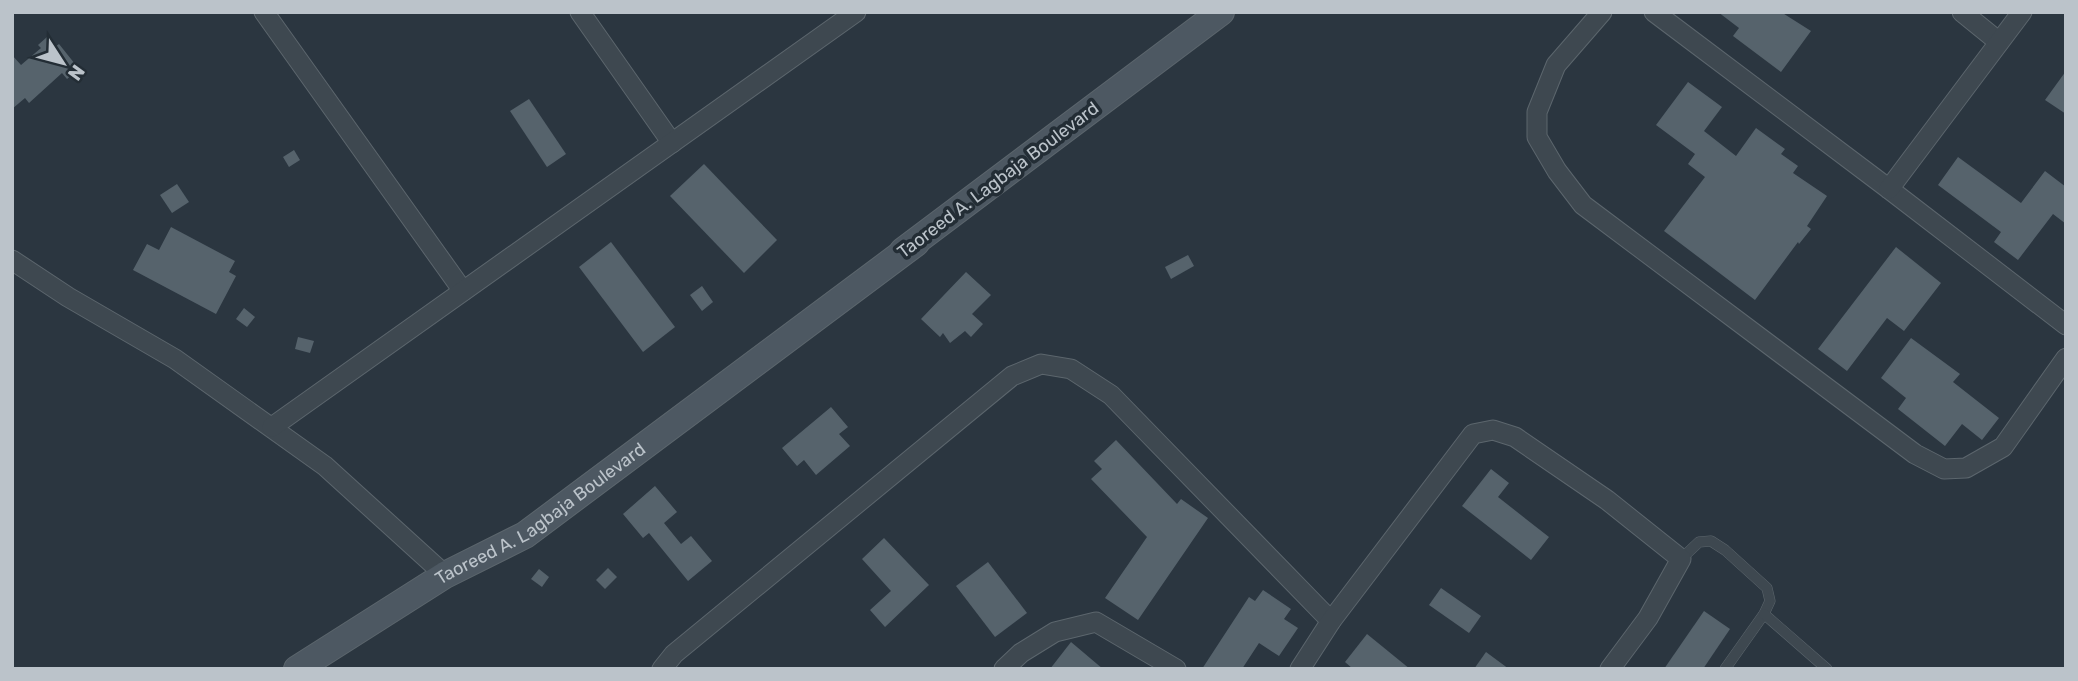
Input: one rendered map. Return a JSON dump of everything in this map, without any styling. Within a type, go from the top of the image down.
[{"type":"street","points":[[264,12],[463,291]]},
{"type":"street","points":[[580,12],[671,143]]},
{"type":"street","points":[[272,427],[856,12]]},
{"type":"street","name":"Taoreed A. Lagbaja Boulevard","points":[[775,348],[1221,12]]},
{"type":"street","points":[[1602,12],[1556,65],[1537,112],[1537,137],[1557,171],[1583,205],[1915,454],[1944,469],[1966,468],[2003,447],[2066,358]]},
{"type":"street","points":[[1654,12],[2066,325]]},
{"type":"street","points":[[1962,12],[1999,43]]},
{"type":"street","points":[[1889,189],[2022,12]]},
{"type":"street","name":"Taoreed A. Lagbaja Boulevard","points":[[297,669],[445,575],[525,535],[916,243]]},
{"type":"street","points":[[12,260],[68,297],[176,359],[272,427],[325,466],[445,575]]},
{"type":"street","points":[[662,669],[674,654],[1004,382],[1012,376],[1041,365],[1071,369],[1111,395],[1331,621]]},
{"type":"street","points":[[1300,669],[1331,621],[1473,434],[1493,430],[1515,437],[1607,500],[1681,559],[1648,618],[1610,669]]},
{"type":"street","points":[[1004,669],[1021,653],[1055,632],[1096,622],[1176,669]]},
{"type":"lane","points":[[1681,559],[1699,542],[1711,541],[1725,550],[1767,588],[1770,601],[1764,614],[1724,669]]},
{"type":"lane","points":[[1764,614],[1827,669]]},
{"type":"building","points":[[1718,12],[1781,12],[1811,31],[1781,72],[1733,36],[1739,28]]},
{"type":"building","points":[[47,37],[55,47],[59,44],[79,69],[67,79],[62,73],[29,103],[25,98],[12,109],[12,55],[21,65],[41,48],[38,45]]},
{"type":"building","points":[[2066,71],[2066,114],[2045,100]]},
{"type":"building","points":[[1688,82],[1722,107],[1704,131],[1736,156],[1756,128],[1785,149],[1781,154],[1798,166],[1793,173],[1827,196],[1807,226],[1811,229],[1799,244],[1798,242],[1755,300],[1664,231],[1705,177],[1688,164],[1695,154],[1656,125]]},
{"type":"building","points":[[529,99],[566,154],[547,167],[510,111]]},
{"type":"building","points":[[294,150],[300,160],[289,167],[283,157]]},
{"type":"building","points":[[1958,157],[2021,203],[2045,171],[2066,187],[2066,224],[2053,214],[2018,260],[1994,242],[2001,232],[1938,185]]},
{"type":"building","points":[[704,164],[777,240],[744,273],[670,196]]},
{"type":"building","points":[[177,184],[189,202],[172,213],[160,195]]},
{"type":"building","points":[[171,227],[235,261],[229,272],[236,276],[216,314],[133,270],[147,244],[159,250]]},
{"type":"building","points":[[611,242],[675,327],[643,352],[579,267]]},
{"type":"building","points":[[1896,247],[1941,283],[1904,331],[1887,318],[1847,371],[1818,349]]},
{"type":"building","points":[[1188,255],[1194,266],[1171,279],[1165,267]]},
{"type":"building","points":[[966,272],[991,295],[972,314],[983,324],[971,337],[965,331],[950,343],[943,333],[940,337],[921,319]]},
{"type":"building","points":[[702,286],[713,302],[702,311],[690,295]]},
{"type":"building","points":[[244,308],[255,317],[247,327],[236,319]]},
{"type":"building","points":[[298,337],[314,341],[310,353],[295,349]]},
{"type":"building","points":[[1911,338],[1960,374],[1953,382],[1999,418],[1982,440],[1962,424],[1945,446],[1898,409],[1906,398],[1881,378]]},
{"type":"building","points":[[831,407],[848,427],[839,434],[850,446],[816,475],[804,460],[797,466],[782,448]]},
{"type":"building","points":[[1116,440],[1177,504],[1181,499],[1208,518],[1138,620],[1105,598],[1147,537],[1091,479],[1102,469],[1094,461]]},
{"type":"building","points":[[1491,469],[1509,483],[1498,497],[1549,537],[1531,560],[1462,506]]},
{"type":"building","points":[[655,486],[677,512],[664,523],[681,544],[691,536],[712,561],[688,581],[649,533],[643,538],[623,514]]},
{"type":"building","points":[[884,538],[929,585],[885,627],[870,610],[891,591],[862,559]]},
{"type":"building","points":[[988,562],[1027,613],[995,637],[956,586]]},
{"type":"building","points":[[608,568],[617,577],[605,589],[596,580]]},
{"type":"building","points":[[539,569],[549,577],[542,587],[531,579]]},
{"type":"building","points":[[1441,588],[1481,616],[1469,633],[1429,605]]},
{"type":"building","points":[[1263,590],[1291,609],[1284,619],[1298,628],[1279,656],[1259,643],[1242,669],[1202,669],[1249,597],[1255,601]]},
{"type":"building","points":[[1704,611],[1730,629],[1703,669],[1664,669]]},
{"type":"building","points":[[1367,634],[1410,669],[1353,669],[1345,662]]},
{"type":"building","points":[[1071,642],[1103,669],[1050,669]]},
{"type":"building","points":[[1486,652],[1509,669],[1474,669]]}]
